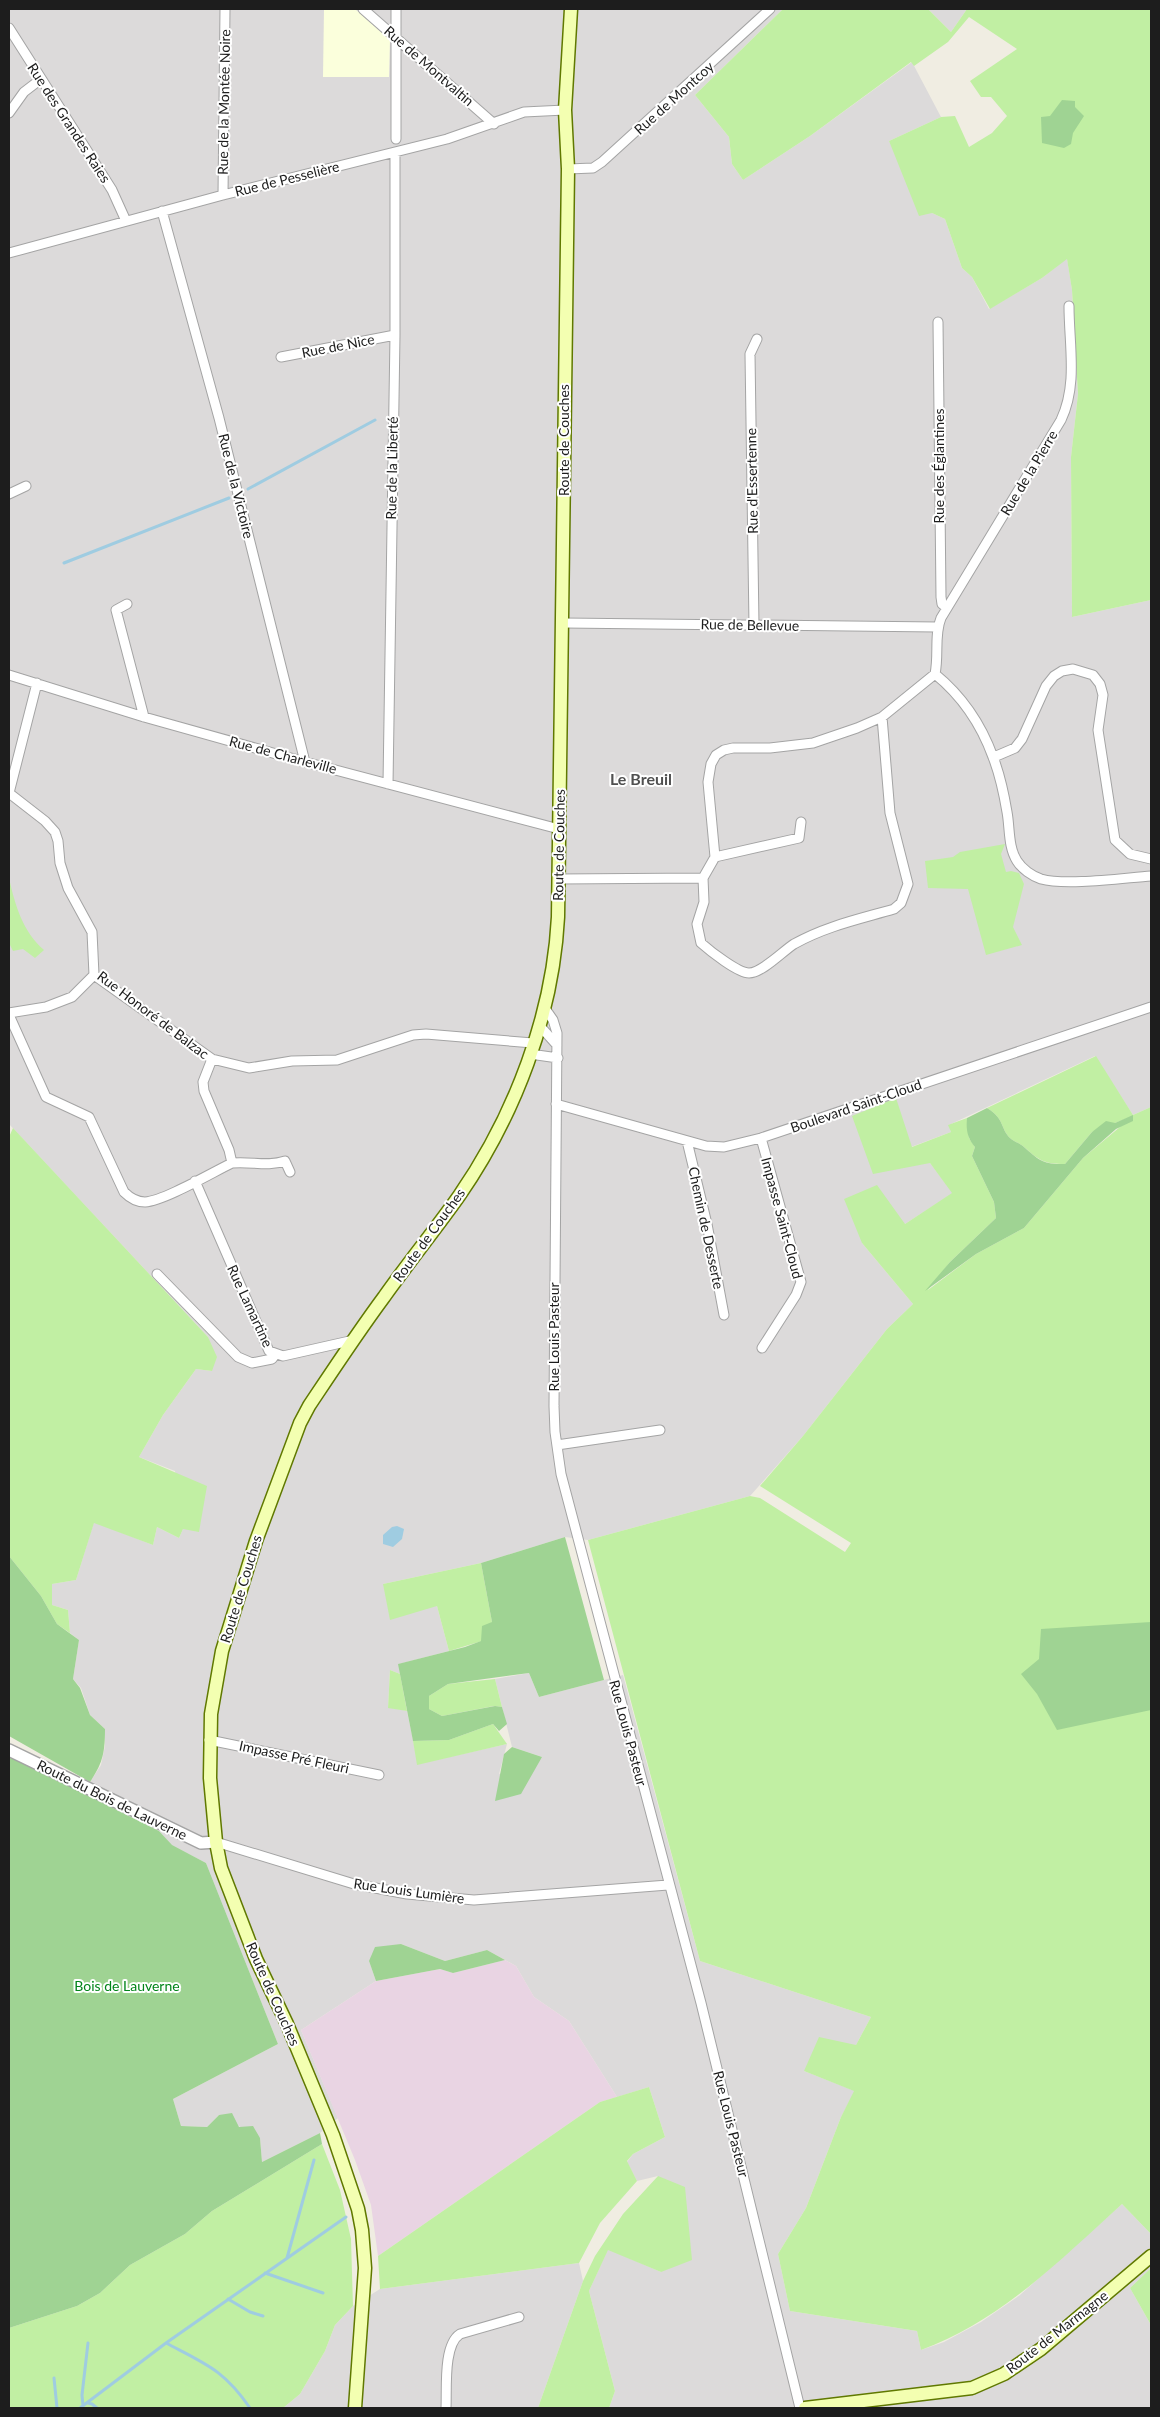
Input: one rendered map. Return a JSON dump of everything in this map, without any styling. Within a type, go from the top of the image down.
[{"type":"main road","name":"Route de Couches","points":[[355,2408],[365,2268],[358,2209],[333,2135],[221,1868],[216,1842],[210,1778],[209,1740],[222,1651],[256,1541],[283,1464],[309,1406],[471,1177],[512,1101],[539,1025],[556,950],[564,623],[568,170],[565,110],[571,9]]},
{"type":"main road","name":"Route de Marmagne","points":[[805,2408],[972,2388],[1004,2374],[1041,2349],[1151,2256]]},
{"type":"street","name":"Rue de la Montée Noire","points":[[223,195],[225,9]]},
{"type":"street","name":"Rue de Montvaltin","points":[[363,9],[494,124]]},
{"type":"street","points":[[396,9],[396,139]]},
{"type":"street","name":"Rue de Montcoy","points":[[568,170],[594,168],[602,162],[763,12],[770,9]]},
{"type":"street","name":"Rue des Grandes Raies","points":[[9,28],[112,190],[126,221]]},
{"type":"street","points":[[9,113],[24,92],[41,79]]},
{"type":"street","name":"Rue de Pesselière","points":[[9,253],[223,195],[455,137],[524,112],[565,110]]},
{"type":"street","name":"Rue de la Liberté","points":[[388,784],[395,336],[395,152]]},
{"type":"street","name":"Rue de la Victoire","points":[[162,211],[221,426],[305,762]]},
{"type":"street","name":"Rue de la Pierre","points":[[937,627],[1061,420],[1068,404],[1072,378],[1069,306]]},
{"type":"street","name":"Rue des Églantines","points":[[938,322],[940,597],[942,604],[947,608]]},
{"type":"street","name":"Rue de Nice","points":[[281,357],[395,336]]},
{"type":"street","name":"Rue d'Essertenne","points":[[754,625],[750,354],[757,338]]},
{"type":"street","points":[[9,494],[26,486]]},
{"type":"street","points":[[127,604],[116,610],[144,716]]},
{"type":"street","name":"Rue de Bellevue","points":[[564,623],[937,627]]},
{"type":"street","points":[[882,717],[890,813],[908,884],[901,903],[894,909],[840,923],[815,933],[792,945],[756,971],[749,973],[741,971],[701,943],[697,924],[704,902],[703,878],[715,858],[708,782],[711,764],[716,756],[724,750],[733,748],[770,748],[813,743],[882,717],[935,674],[938,651],[937,627]]},
{"type":"street","points":[[994,757],[1015,748],[1022,739],[1046,686],[1054,676],[1062,671],[1073,669],[1093,675],[1100,684],[1103,695],[1098,730],[1115,840],[1130,854],[1151,859]]},
{"type":"street","name":"Rue de Charleville","points":[[9,674],[144,716],[305,762],[559,829]]},
{"type":"street","points":[[935,674],[965,704],[976,720],[994,757],[1004,795],[1012,848],[1017,860],[1026,870],[1039,878],[1061,882],[1151,876]]},
{"type":"street","points":[[9,793],[37,683]]},
{"type":"street","name":"Rue Honoré de Balzac","points":[[9,793],[45,821],[54,832],[58,841],[60,863],[68,888],[92,932],[94,975],[212,1059],[249,1068],[292,1061],[337,1060],[400,1038],[426,1034],[532,1048],[558,1058]]},
{"type":"street","points":[[715,858],[799,838],[801,822]]},
{"type":"street","points":[[558,879],[703,878]]},
{"type":"street","points":[[94,975],[72,997],[46,1007],[9,1014],[46,1097],[89,1117],[124,1192],[129,1198],[147,1202],[232,1163],[244,1162],[272,1165],[285,1161],[290,1172]]},
{"type":"street","name":"Rue Louis Pasteur","points":[[544,1007],[553,1020],[557,1033],[558,1058],[554,1406],[556,1445],[568,1501],[668,1885],[701,2003],[800,2408]]},
{"type":"street","name":"Boulevard Saint-Cloud","points":[[556,1104],[706,1146],[724,1147],[761,1138],[1151,1007]]},
{"type":"street","points":[[539,1025],[557,1045]]},
{"type":"street","points":[[212,1059],[203,1082],[204,1091],[230,1150],[232,1163]]},
{"type":"street","name":"Impasse Saint-Cloud","points":[[761,1138],[801,1282],[796,1295],[762,1348]]},
{"type":"street","name":"Chemin de Desserte","points":[[687,1141],[708,1224],[724,1315]]},
{"type":"street","name":"Rue Lamartine","points":[[195,1181],[265,1346],[275,1355],[294,1355],[354,1340]]},
{"type":"street","points":[[156,1274],[238,1357],[252,1363],[272,1359],[275,1355]]},
{"type":"street","points":[[556,1445],[660,1430]]},
{"type":"street","name":"Impasse Pré Fleuri","points":[[209,1740],[379,1775]]},
{"type":"street","name":"Route du Bois de Lauverne","points":[[9,1750],[201,1843],[216,1842]]},
{"type":"street","name":"Rue Louis Lumière","points":[[216,1842],[354,1884],[454,1899],[474,1900],[668,1885]]},
{"type":"street","points":[[446,2408],[449,2352],[454,2339],[460,2334],[518,2317]]},
{"type":"shaded area","points":[[9,9],[783,9],[695,95],[729,137],[732,164],[743,180],[810,136],[912,62],[941,117],[889,141],[932,213],[945,219],[962,268],[972,277],[989,309],[1042,278],[1067,258],[1072,290],[1078,394],[1071,457],[1072,617],[1151,600],[1151,1107],[1133,1115],[1095,1056],[949,1125],[951,1132],[911,1147],[852,1116],[930,1163],[953,1193],[905,1224],[862,1243],[913,1304],[887,1329],[803,1436],[750,1496],[588,1540],[565,1537],[481,1563],[383,1584],[437,1606],[449,1651],[399,1664],[400,1674],[390,1670],[388,1707],[407,1711],[418,1764],[507,1744],[499,1774],[542,1757],[512,1747],[495,1679],[529,1673],[539,1697],[623,1675],[700,1961],[871,2017],[856,2045],[804,2071],[855,2091],[841,2117],[806,2208],[778,2254],[790,2311],[917,2331],[921,2350],[944,2342],[981,2322],[1020,2295],[1122,2204],[1151,2234],[1151,2268],[1130,2288],[1151,2325],[1151,2408],[609,2408],[615,2391],[589,2291],[608,2249],[661,2272],[658,2176],[637,2181],[627,2162],[633,2154],[665,2137],[649,2087],[617,2097],[569,2021],[534,1997],[516,1966],[487,1950],[445,1961],[401,1944],[369,1961],[376,1981],[301,2030],[338,2118],[320,2133],[262,2162],[260,2138],[219,2115],[207,2127],[181,2126],[173,2099],[278,2044],[206,1863],[171,1845],[159,1831],[89,1796],[90,1782],[101,1765],[105,1746],[105,1729],[90,1715],[81,1688],[73,1679],[79,1640],[70,1633],[68,1610],[52,1605],[52,1584],[76,1580],[94,1522],[153,1545],[157,1527],[179,1538],[183,1529],[175,1471],[139,1457],[163,1415],[196,1369],[212,1371],[208,1337],[9,1124]]},
{"type":"shaded area","points":[[324,9],[355,9],[390,40],[389,77],[323,77]]},
{"type":"shaded area","points":[[928,9],[967,9],[951,32]]},
{"type":"shaded area","points":[[505,1960],[516,1966],[534,1997],[569,2021],[617,2097],[600,2102],[378,2256],[371,2205],[355,2160],[301,2030],[376,1981],[440,1969],[453,1973]]},
{"type":"shaded area","points":[[579,2263],[583,2281],[538,2408],[283,2408],[300,2394],[325,2351],[335,2325],[353,2306],[380,2289]]},
{"type":"green space","points":[[783,9],[928,9],[951,32],[967,9],[1151,9],[1151,600],[1072,617],[1071,457],[1078,394],[1072,290],[1067,259],[1042,278],[990,309],[972,277],[962,268],[945,219],[932,213],[919,216],[889,141],[941,117],[955,116],[969,147],[992,133],[1007,116],[991,97],[981,97],[970,81],[1017,49],[969,17],[948,42],[914,66],[911,62],[810,136],[743,180],[732,164],[729,137],[695,95]]},
{"type":"green space","points":[[1062,100],[1075,101],[1075,107],[1084,116],[1073,133],[1071,144],[1064,148],[1042,143],[1041,117],[1050,116]]},
{"type":"green space","points":[[1005,844],[1001,854],[1006,872],[1019,873],[1024,884],[1013,927],[1022,945],[986,955],[968,889],[928,888],[925,861],[953,857],[960,852]]},
{"type":"green space","points":[[9,878],[14,898],[25,926],[44,950],[35,958],[23,949],[13,951],[9,943]]},
{"type":"green space","points":[[1096,1056],[1133,1115],[1151,1107],[1151,2234],[1122,2204],[1052,2267],[1003,2306],[950,2338],[921,2350],[917,2331],[790,2311],[778,2254],[806,2208],[841,2117],[854,2091],[804,2071],[819,2037],[856,2045],[871,2017],[700,1961],[588,1540],[750,1496],[760,1498],[845,1552],[851,1543],[760,1486],[803,1436],[887,1329],[913,1304],[862,1243],[844,1199],[877,1185],[905,1224],[952,1193],[930,1163],[873,1174],[852,1116],[896,1098],[912,1147],[951,1132],[948,1125],[967,1118],[969,1138],[975,1147],[972,1156],[994,1202],[996,1218],[950,1262],[928,1290],[976,1254],[1024,1228],[1083,1158],[1133,1116],[1092,1132],[1065,1164],[1058,1164],[1042,1160],[1012,1139],[997,1116],[987,1108]]},
{"type":"green space","points":[[987,1108],[997,1116],[1012,1139],[1038,1158],[1051,1164],[1065,1164],[1092,1132],[1106,1121],[1115,1123],[1133,1115],[1133,1121],[1116,1129],[1083,1158],[1024,1228],[976,1254],[925,1291],[950,1262],[996,1218],[994,1202],[972,1156],[975,1147],[970,1140],[967,1130],[967,1118]]},
{"type":"green space","points":[[13,1128],[208,1337],[217,1357],[212,1371],[196,1369],[163,1415],[139,1457],[207,1486],[199,1532],[183,1529],[179,1538],[157,1527],[153,1545],[94,1523],[76,1580],[52,1584],[52,1605],[68,1610],[70,1633],[57,1624],[41,1596],[9,1556],[9,1137]]},
{"type":"green space","points":[[565,1537],[604,1680],[539,1697],[529,1673],[448,1684],[429,1696],[429,1709],[442,1716],[495,1706],[502,1707],[507,1724],[499,1731],[493,1724],[449,1740],[413,1741],[398,1664],[465,1647],[481,1641],[482,1626],[492,1622],[481,1563]]},
{"type":"green space","points":[[9,1556],[41,1596],[57,1624],[79,1640],[73,1679],[80,1688],[90,1715],[105,1729],[102,1757],[98,1769],[90,1782],[9,1736]]},
{"type":"green space","points":[[481,1563],[492,1622],[482,1641],[449,1651],[437,1606],[390,1620],[383,1584]]},
{"type":"green space","points":[[1151,1622],[1151,1710],[1057,1730],[1037,1694],[1021,1674],[1039,1659],[1041,1629]]},
{"type":"green space","points":[[390,1670],[400,1674],[407,1711],[388,1708]]},
{"type":"green space","points":[[495,1679],[502,1707],[494,1706],[442,1716],[429,1709],[429,1696],[448,1684]]},
{"type":"green space","points":[[493,1724],[507,1744],[417,1765],[413,1741],[449,1740]]},
{"type":"green space","points":[[512,1747],[542,1757],[521,1794],[495,1801],[504,1754]]},
{"type":"green space","name":"Bois de Lauverne","points":[[9,1756],[159,1831],[172,1845],[206,1863],[278,2044],[173,2099],[181,2126],[207,2127],[219,2115],[232,2113],[239,2127],[253,2126],[260,2138],[262,2162],[320,2133],[322,2144],[212,2211],[185,2234],[130,2265],[100,2293],[77,2306],[9,2328]]},
{"type":"green space","points":[[401,1944],[445,1961],[487,1950],[505,1960],[453,1973],[440,1969],[376,1981],[369,1961],[375,1947]]},
{"type":"green space","points":[[649,2087],[665,2137],[633,2154],[627,2161],[637,2181],[600,2223],[579,2263],[380,2289],[378,2256],[600,2102]]},
{"type":"green space","points":[[322,2144],[340,2190],[351,2239],[353,2306],[335,2325],[325,2351],[300,2394],[283,2408],[9,2408],[9,2328],[77,2306],[100,2293],[130,2265],[185,2234],[212,2211]]},
{"type":"green space","points":[[658,2176],[685,2187],[692,2260],[661,2272],[608,2250],[589,2291],[615,2391],[609,2408],[538,2408],[583,2281],[595,2256],[623,2214]]},
{"type":"green space","points":[[1151,2268],[1151,2325],[1130,2288]]},
{"type":"water","points":[[397,1526],[404,1529],[402,1539],[393,1547],[383,1544],[383,1535],[392,1527]]},
{"type":"waterway","points":[[248,489],[375,420]]},
{"type":"waterway","points":[[64,563],[229,498]]},
{"type":"waterway","points":[[287,2258],[314,2160]]},
{"type":"waterway","points":[[80,2408],[166,2343],[346,2217]]},
{"type":"waterway","points":[[265,2273],[323,2293]]},
{"type":"waterway","points":[[228,2299],[250,2312],[263,2316]]},
{"type":"waterway","points":[[83,2406],[82,2395],[88,2343]]},
{"type":"waterway","points":[[166,2343],[223,2376],[241,2395],[250,2408]]},
{"type":"waterway","points":[[54,2378],[57,2408]]},
{"type":"waterway","points":[[88,2403],[97,2408]]},
{"type":"district","name":"Le Breuil","points":[[641,779]]}]
